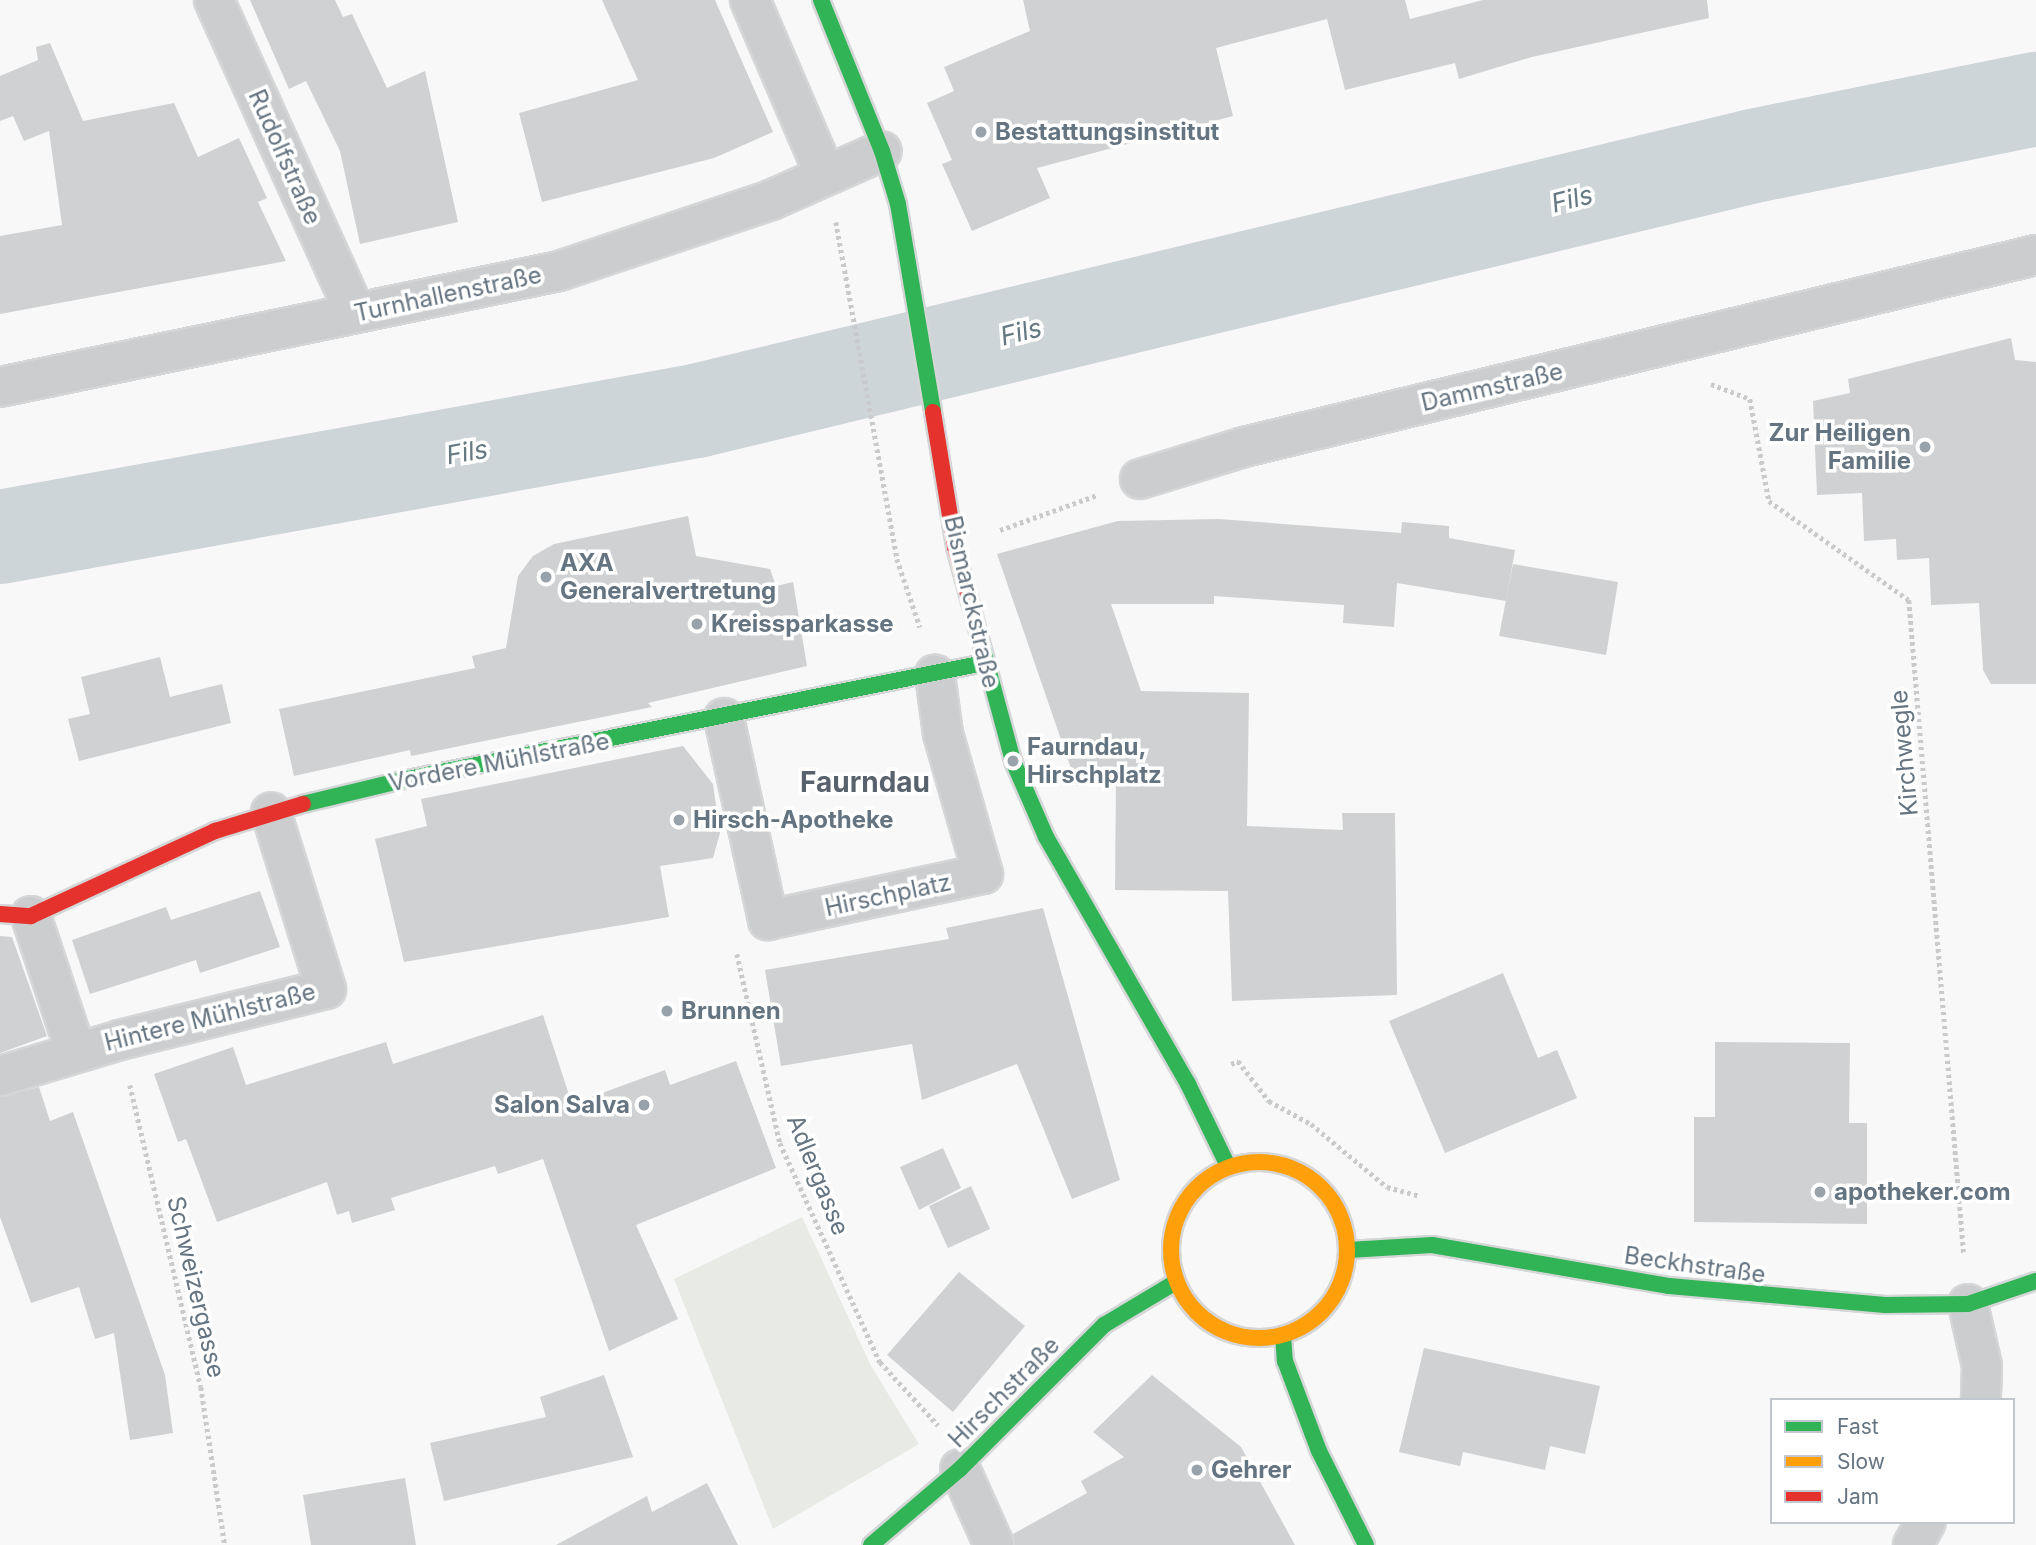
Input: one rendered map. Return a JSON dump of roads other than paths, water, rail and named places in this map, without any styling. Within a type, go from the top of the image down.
[{"type":"street","name":"Rudolfstraße","points":[[214,0],[355,313]]},
{"type":"street","points":[[750,0],[825,175]]},
{"type":"street","name":"Bismarckstraße","points":[[821,0],[882,151],[898,204],[956,547],[984,663],[1013,761],[1046,837],[1188,1084],[1228,1166]]},
{"type":"street","name":"Turnhallenstraße","points":[[0,387],[559,271],[771,200],[882,151]]},
{"type":"street","name":"Dammstraße","points":[[1140,479],[1244,447],[2036,255]]},
{"type":"street","name":"Vordere Mühlstraße","points":[[76,1052],[16,915],[215,831],[271,813],[407,779],[728,731],[984,663]]},
{"type":"street","name":"Hirschplatz","points":[[728,731],[768,920],[983,874],[943,734],[935,675]]},
{"type":"street","name":"Hintere Mühlstraße","points":[[0,1076],[120,1040],[327,989],[271,813]]},
{"type":"street","points":[[1256,1161],[1284,1164],[1310,1177],[1330,1196],[1343,1221],[1348,1250],[1343,1278],[1330,1303],[1309,1323],[1283,1335],[1257,1339],[1219,1329],[1189,1305],[1176,1282],[1170,1255],[1173,1226],[1184,1201],[1203,1180],[1228,1166],[1256,1161]]},
{"type":"street","name":"Beckhstraße","points":[[1348,1250],[1432,1245],[1651,1283],[1784,1299],[1968,1304],[2036,1281]]},
{"type":"street","name":"Hirschstraße","points":[[871,1545],[960,1469],[1104,1325],[1176,1282]]},
{"type":"street","points":[[1968,1304],[1982,1366],[1981,1398]]},
{"type":"street","points":[[1283,1335],[1285,1361],[1319,1451],[1366,1545]]},
{"type":"street","points":[[960,1469],[994,1545]]},
{"type":"street","points":[[1913,1545],[1925,1524]]},
{"type":"waterway","name":"Fils","points":[[0,537],[696,411],[1753,156],[2036,99]]},
{"type":"place","name":"Bestattungsinstitut","points":[[981,132]]},
{"type":"place","name":"Zur Heiligen Familie","points":[[1925,447]]},
{"type":"place","name":"AXA Generalvertretung","points":[[546,577]]},
{"type":"place","name":"Kreissparkasse","points":[[697,624]]},
{"type":"place","name":"Faurndau, Hirschplatz","points":[[1013,761]]},
{"type":"place","name":"Hirsch-Apotheke","points":[[679,820]]},
{"type":"place","name":"Brunnen","points":[[667,1011]]},
{"type":"place","name":"Salon Salva","points":[[644,1105]]},
{"type":"place","name":"apotheker.com","points":[[1820,1192]]},
{"type":"place","name":"Gehrer","points":[[1197,1470]]},
{"type":"district","name":"Faurndau","points":[[865,782]]}]
